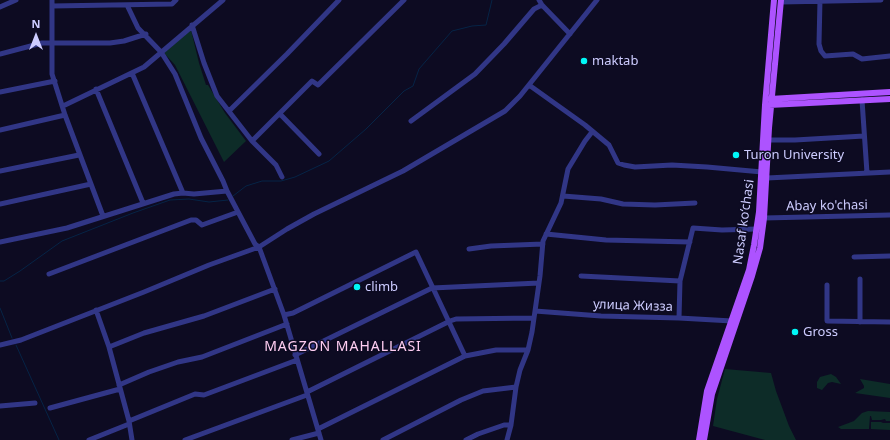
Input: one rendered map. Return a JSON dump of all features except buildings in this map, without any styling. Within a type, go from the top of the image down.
[{"type":"main road","name":"Nasaf ko‘chasi","points":[[698,440],[706,391],[749,270],[757,230],[778,1]]},
{"type":"main road","points":[[769,102],[890,92]]},
{"type":"main road","points":[[769,102],[890,99]]},
{"type":"main road","name":"Nasaf ko‘chasi","points":[[704,440],[712,394],[760,248],[767,178],[769,102]]},
{"type":"street","points":[[0,7],[16,0]]},
{"type":"street","points":[[52,0],[52,74],[79,155],[103,216]]},
{"type":"street","points":[[52,6],[172,4],[176,0]]},
{"type":"street","points":[[62,106],[144,66],[223,0]]},
{"type":"street","points":[[229,111],[339,0]]},
{"type":"street","points":[[252,141],[312,82],[318,85],[404,0]]},
{"type":"street","points":[[0,345],[21,340],[209,265],[259,247],[314,214],[403,171],[505,111],[529,85],[597,0]]},
{"type":"street","points":[[778,1],[881,0]]},
{"type":"street","points":[[820,1],[819,44],[821,51],[825,56],[853,54],[862,59],[890,56]]},
{"type":"street","points":[[411,121],[475,74],[504,44],[540,2],[570,34]]},
{"type":"street","points":[[128,5],[138,28],[146,34],[161,52],[174,74],[201,138],[227,191],[255,244],[259,247],[284,315],[321,440]]},
{"type":"street","points":[[192,25],[204,63],[217,96],[252,141],[276,165],[282,177]]},
{"type":"street","points":[[0,54],[42,43],[110,43],[124,41],[146,34]]},
{"type":"street","points":[[132,73],[183,193]]},
{"type":"street","points":[[0,92],[55,81]]},
{"type":"street","points":[[529,85],[609,145],[618,163],[635,167],[672,165],[762,172]]},
{"type":"street","points":[[96,89],[143,203]]},
{"type":"street","points":[[862,100],[867,173]]},
{"type":"street","points":[[280,114],[319,154]]},
{"type":"street","points":[[0,130],[65,115]]},
{"type":"street","points":[[506,440],[511,425],[516,387],[520,370],[528,350],[539,283],[543,244],[546,234],[564,196],[568,169],[592,132]]},
{"type":"street","points":[[769,140],[864,136]]},
{"type":"street","points":[[0,171],[79,155]]},
{"type":"street","points":[[767,178],[890,172]]},
{"type":"street","points":[[0,204],[91,184]]},
{"type":"street","points":[[0,242],[67,228],[174,194],[227,191]]},
{"type":"street","points":[[564,196],[601,199],[623,204],[655,205],[695,203]]},
{"type":"street","points":[[49,274],[191,220],[196,220],[202,225],[238,212]]},
{"type":"street","name":"Abay ko'chasi","points":[[764,218],[890,215]]},
{"type":"street","points":[[679,318],[680,281],[693,228],[757,230]]},
{"type":"street","points":[[546,234],[613,240],[690,242]]},
{"type":"street","points":[[469,250],[491,246],[543,244]]},
{"type":"street","points":[[284,315],[293,313],[416,252],[432,288],[450,321],[465,356]]},
{"type":"street","points":[[854,257],[890,256]]},
{"type":"street","points":[[581,276],[680,281]]},
{"type":"street","points":[[860,279],[860,322]]},
{"type":"street","points":[[89,440],[195,394],[204,395],[296,357],[432,288],[539,283]]},
{"type":"street","points":[[827,285],[827,321],[890,322]]},
{"type":"street","points":[[109,346],[144,333],[210,314],[275,289]]},
{"type":"street","points":[[96,310],[109,346],[129,422],[132,440]]},
{"type":"street","name":"улица Жизза","points":[[534,312],[732,321]]},
{"type":"street","points":[[185,440],[307,393],[450,321],[456,319],[533,318]]},
{"type":"street","points":[[50,408],[120,387],[149,372],[178,362],[202,357],[286,324]]},
{"type":"street","points":[[292,440],[318,431],[465,356],[496,350],[528,350]]},
{"type":"street","points":[[383,440],[461,400],[483,391],[516,387]]},
{"type":"street","points":[[0,406],[35,403]]},
{"type":"street","points":[[466,440],[498,427],[511,425]]},
{"type":"green space","points":[[191,30],[206,85],[208,85],[225,113],[246,141],[224,162],[175,65],[164,53]]},
{"type":"green space","points":[[725,369],[771,373],[789,426],[796,440],[765,440],[713,426],[717,399]]},
{"type":"green space","points":[[831,374],[836,377],[841,384],[832,382],[828,383],[822,390],[817,388],[817,382],[820,377]]},
{"type":"green space","points":[[860,379],[890,384],[890,398],[855,393],[864,388]]},
{"type":"green space","points":[[868,411],[890,412],[890,421],[886,421],[885,419],[872,420],[870,416],[869,429],[841,429],[838,427],[854,421],[862,413]]},
{"type":"green space","points":[[871,422],[890,423],[890,430],[871,429]]},
{"type":"waterway","points":[[233,196],[246,186],[262,181],[281,181],[295,177],[329,161],[366,129],[404,91],[413,86],[419,69],[452,31],[472,26],[486,25],[492,0]]},
{"type":"waterway","points":[[0,281],[4,281],[20,271],[62,241],[133,213],[170,200],[189,199],[209,202],[228,200]]},
{"type":"waterway","points":[[0,308],[12,338]]},
{"type":"waterway","points":[[16,345],[59,440]]},
{"type":"place","name":"maktab","points":[[584,61]]},
{"type":"place","name":"Turon University","points":[[736,155]]},
{"type":"place","name":"climb","points":[[357,287]]},
{"type":"place","name":"Gross","points":[[795,332]]},
{"type":"district","name":"MAGZON MAHALLASI","points":[[343,347]]}]
